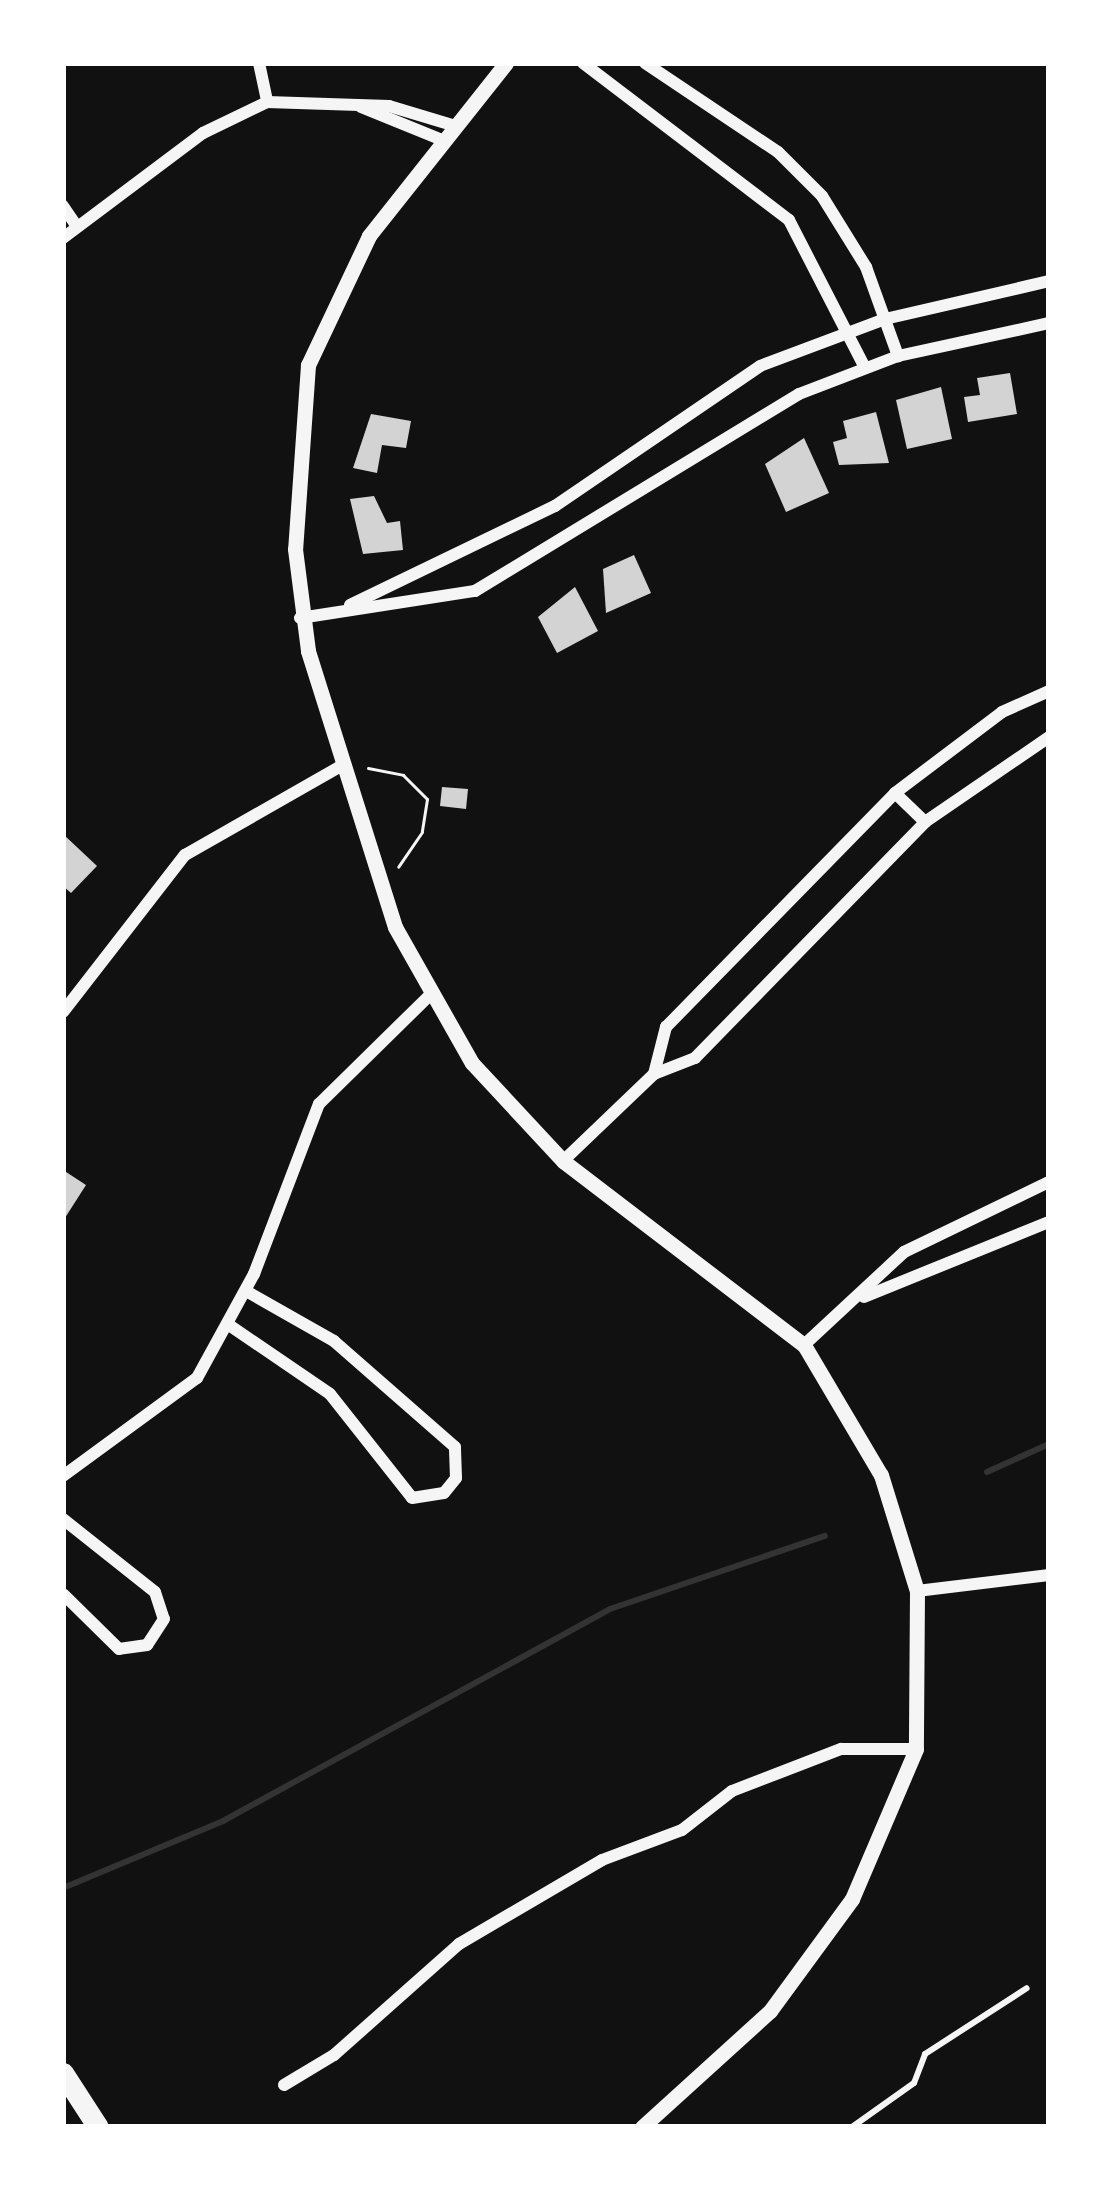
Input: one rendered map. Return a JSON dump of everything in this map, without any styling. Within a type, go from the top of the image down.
[{"type":"main road","points":[[63,2073],[98,2127]]},
{"type":"street","points":[[260,63],[267,102]]},
{"type":"street","points":[[506,63],[446,132],[351,267],[308,365],[296,447],[300,618],[395,927],[472,1063],[563,1161],[804,1345],[881,1475],[917,1591],[916,1749],[852,1899],[770,2011],[642,2127]]},
{"type":"street","points":[[583,63],[789,220],[850,330],[864,366]]},
{"type":"street","points":[[645,63],[778,152],[822,196],[885,319],[898,356]]},
{"type":"street","points":[[63,238],[203,133],[267,102],[360,106],[446,132]]},
{"type":"street","points":[[63,206],[77,227]]},
{"type":"street","points":[[339,610],[555,506],[681,411],[850,330],[1049,281]]},
{"type":"street","points":[[300,618],[475,591],[732,430],[864,366],[1049,323]]},
{"type":"street","points":[[654,1074],[666,1028],[895,793],[1002,712],[1049,691]]},
{"type":"street","points":[[563,1161],[654,1074],[695,1058],[925,822],[1049,737]]},
{"type":"street","points":[[63,1012],[185,855],[343,765]]},
{"type":"street","points":[[895,793],[925,822]]},
{"type":"street","points":[[63,1476],[164,1408],[229,1325],[319,1103],[430,994]]},
{"type":"street","points":[[804,1345],[864,1297],[904,1252],[1049,1182]]},
{"type":"street","points":[[864,1297],[1049,1222]]},
{"type":"street","points":[[229,1325],[330,1394],[412,1498],[444,1493],[456,1478],[455,1447],[334,1341],[246,1291]]},
{"type":"street","points":[[63,1519],[155,1592],[164,1618],[147,1645],[119,1649],[63,1594]]},
{"type":"street","points":[[917,1591],[1049,1576]]},
{"type":"street","points":[[284,2085],[334,2056],[459,1944],[602,1860],[682,1830],[732,1791],[841,1749],[916,1749]]},
{"type":"lane","points":[[852,2127],[914,2083],[925,2054],[1027,1988]]},
{"type":"path","points":[[368,768],[410,779],[430,804],[398,867]]},
{"type":"building","points":[[1010,373],[1017,414],[968,422],[964,397],[980,395],[977,378]]},
{"type":"building","points":[[941,387],[952,439],[907,449],[896,400]]},
{"type":"building","points":[[876,412],[889,463],[839,465],[833,442],[847,438],[843,421]]},
{"type":"building","points":[[371,414],[411,421],[406,448],[382,445],[377,473],[353,468]]},
{"type":"building","points":[[804,438],[829,493],[786,512],[765,464]]},
{"type":"building","points":[[374,496],[387,523],[400,521],[403,550],[363,554],[350,499]]},
{"type":"building","points":[[634,555],[651,593],[606,613],[603,569]]},
{"type":"building","points":[[575,587],[598,631],[557,653],[538,617]]},
{"type":"building","points":[[442,787],[468,789],[466,809],[440,806]]},
{"type":"building","points":[[63,834],[97,866],[71,893],[63,886]]},
{"type":"building","points":[[63,1170],[86,1185],[63,1221]]},
{"type":"waterway","points":[[987,1472],[1049,1444]]},
{"type":"waterway","points":[[63,1888],[223,1821],[610,1609],[825,1536]]}]
